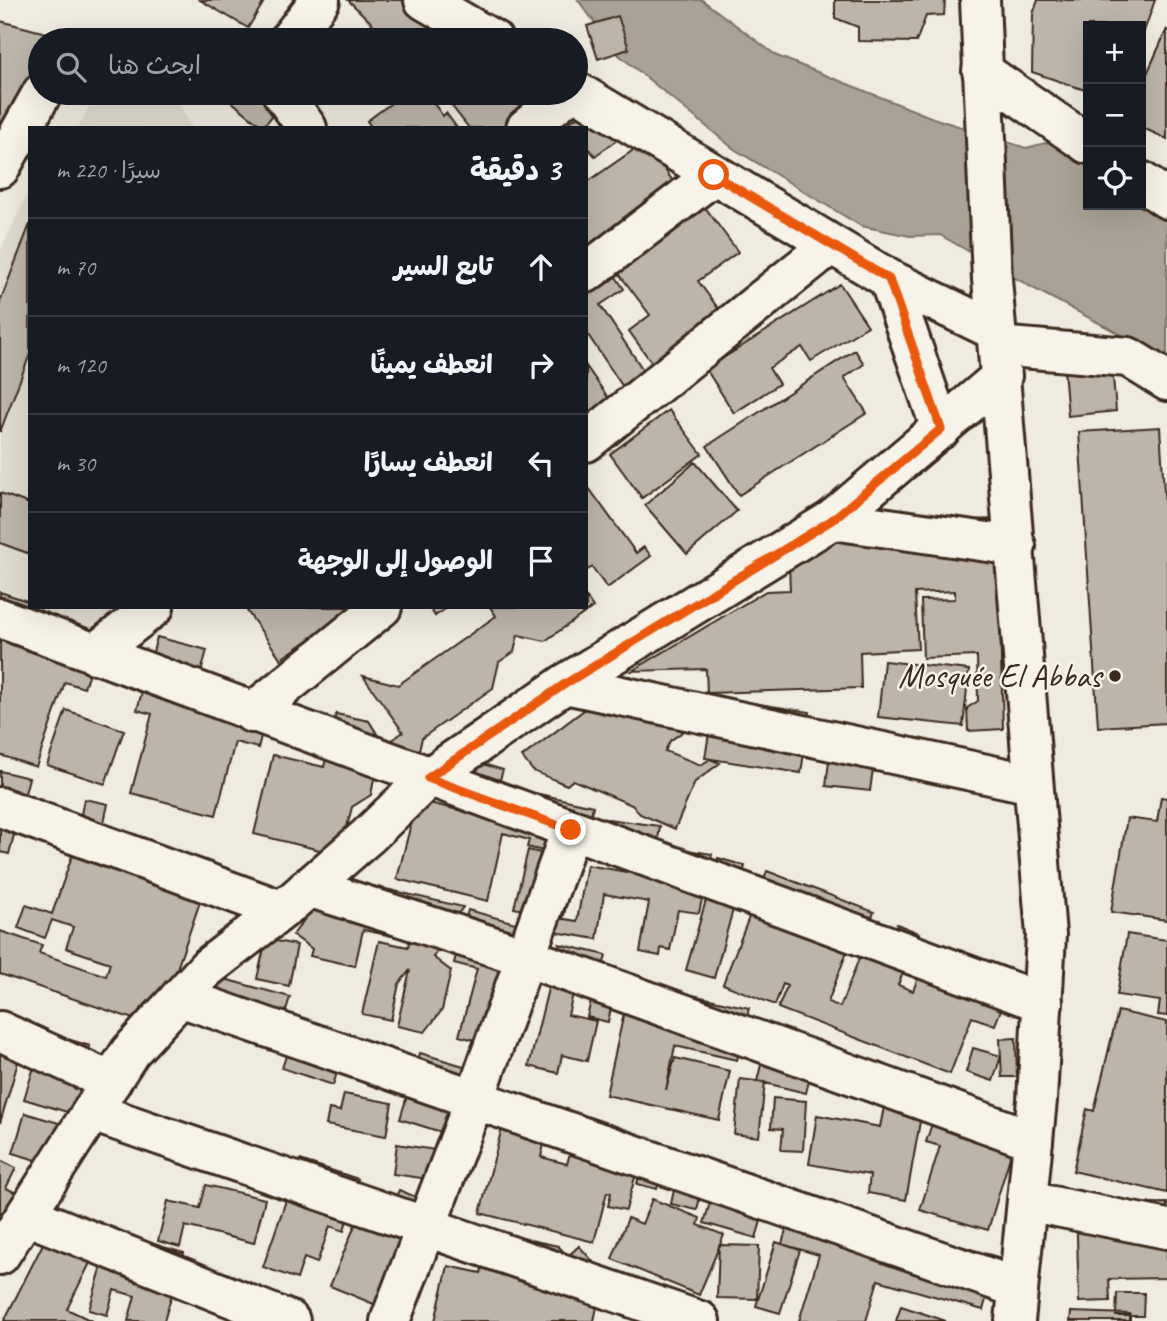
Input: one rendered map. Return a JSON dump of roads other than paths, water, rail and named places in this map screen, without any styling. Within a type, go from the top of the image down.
[{"type":"street","points":[[298,28],[320,0]]},
{"type":"street","points":[[424,0],[472,28]]},
{"type":"street","points":[[180,998],[474,1101],[1017,1304],[1033,1140],[1046,935],[1019,635],[1016,546],[992,279],[980,0]]},
{"type":"street","points":[[982,71],[1083,141]]},
{"type":"street","points":[[588,98],[889,279],[999,351],[1128,357],[1167,381]]},
{"type":"street","points":[[0,167],[35,105]]},
{"type":"street","points":[[291,105],[306,126]]},
{"type":"street","points":[[528,126],[554,105]]},
{"type":"street","points":[[588,271],[714,175]]},
{"type":"street","points":[[591,429],[830,245]]},
{"type":"street","points":[[889,279],[941,429]]},
{"type":"street","points":[[0,1255],[130,1052],[207,968],[295,899],[368,836],[428,778],[565,684],[832,520],[941,429],[999,351]]},
{"type":"street","points":[[832,520],[1016,546]]},
{"type":"street","points":[[94,654],[151,609]]},
{"type":"street","points":[[252,713],[380,609]]},
{"type":"street","points":[[0,618],[1043,1003]]},
{"type":"street","points":[[565,684],[1033,784]]},
{"type":"street","points":[[0,807],[295,899],[526,957],[1033,1140]]},
{"type":"street","points":[[390,1321],[474,1101],[571,830]]},
{"type":"street","points":[[0,1031],[102,1097],[426,1228],[700,1321]]},
{"type":"street","points":[[1027,1201],[1167,1228]]},
{"type":"street","points":[[26,1215],[290,1321]]},
{"type":"place","name":"Mosquée El Abbas","points":[[1115,676]]}]
